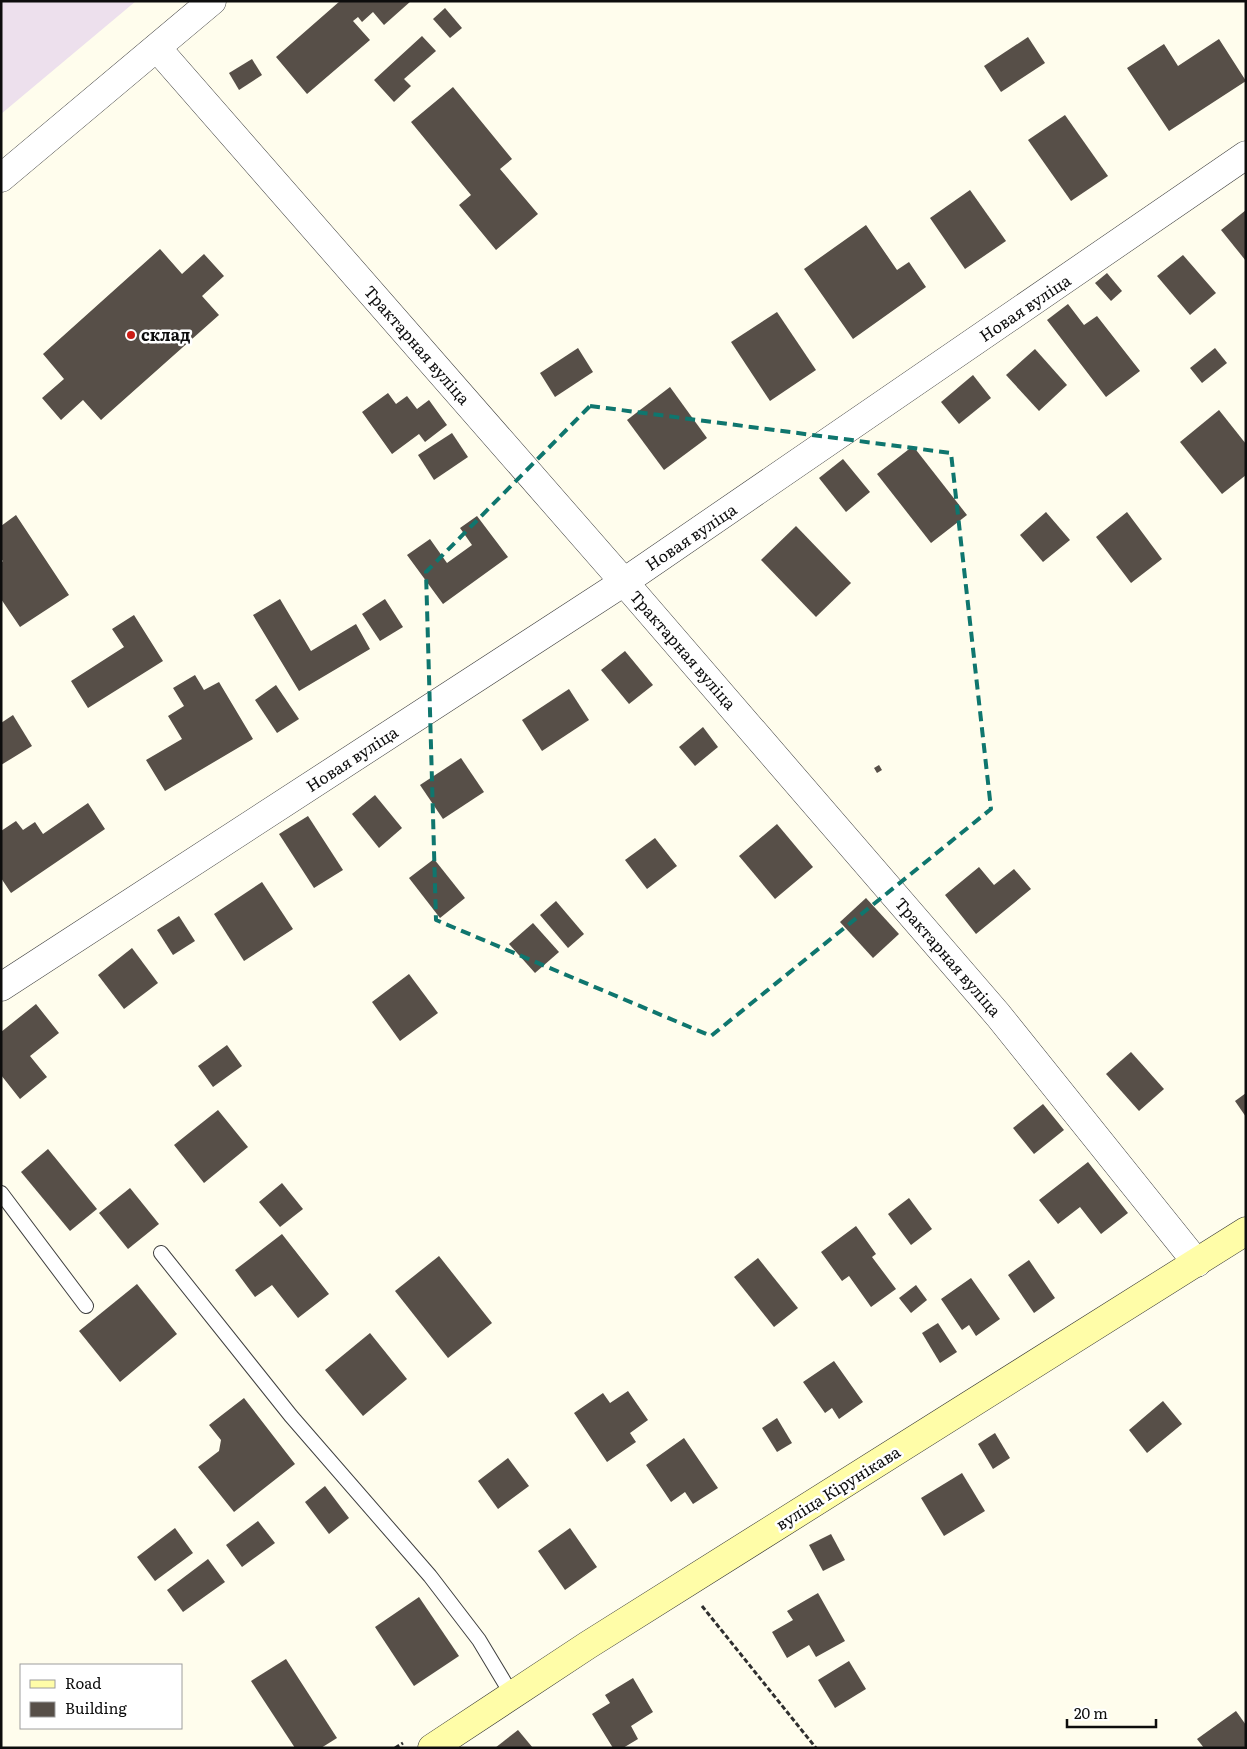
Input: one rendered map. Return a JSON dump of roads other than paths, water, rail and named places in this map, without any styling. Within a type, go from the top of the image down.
[{"type":"street","points":[[1,178],[212,1]]},
{"type":"street","name":"Трактарная вуліца","points":[[157,48],[624,582],[998,1015],[1197,1263]]},
{"type":"street","name":"Новая вуліца","points":[[1,987],[624,582],[1246,155]]},
{"type":"street","name":"вуліца Кірунікава","points":[[432,1748],[685,1584],[1246,1231]]},
{"type":"lane","points":[[1,1193],[86,1306]]},
{"type":"lane","points":[[161,1253],[291,1416],[430,1576],[479,1640],[512,1695]]},
{"type":"place","name":"склад","points":[[131,335]]}]
